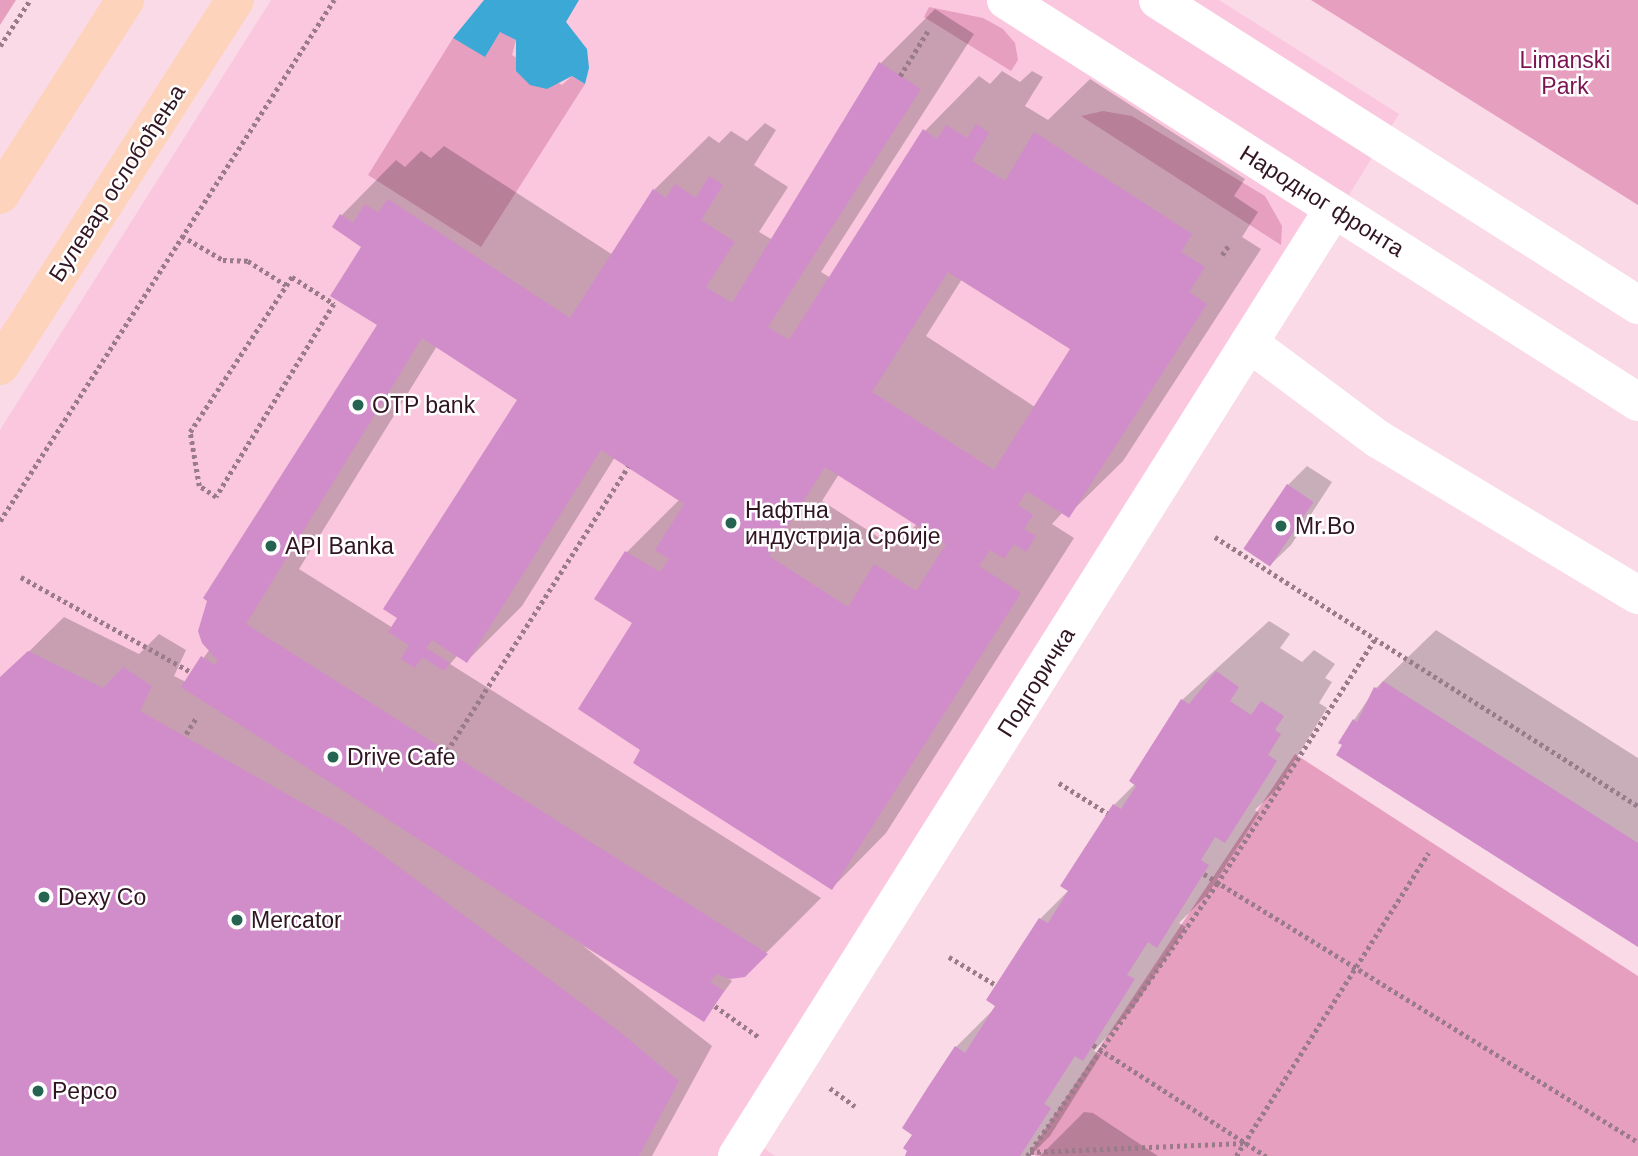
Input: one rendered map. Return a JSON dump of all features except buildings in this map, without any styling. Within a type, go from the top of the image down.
[{"type":"main road","points":[[0,195],[125,0]]},
{"type":"main road","name":"Булевар ослобођења","points":[[0,366],[235,0]]},
{"type":"street","name":"Народног фронта","points":[[1006,0],[1638,402]]},
{"type":"street","points":[[1158,0],[1638,305]]},
{"type":"street","name":"Подгоричка","points":[[737,1156],[1334,208]]},
{"type":"street","points":[[1249,343],[1378,439],[1638,596]]},
{"type":"path","points":[[0,46],[30,0]]},
{"type":"path","points":[[0,521],[334,0]]},
{"type":"path","points":[[900,76],[929,29]]},
{"type":"path","points":[[182,236],[223,260],[247,261],[286,285]]},
{"type":"path","points":[[1223,255],[1228,246]]},
{"type":"path","points":[[292,277],[334,304],[216,497],[199,486],[190,432],[286,285],[292,277]]},
{"type":"path","points":[[447,751],[628,467]]},
{"type":"path","points":[[1215,537],[1638,806]]},
{"type":"path","points":[[21,577],[191,672]]},
{"type":"path","points":[[1028,1154],[1217,884],[1374,640]]},
{"type":"path","points":[[186,734],[196,718]]},
{"type":"path","points":[[1059,783],[1107,813]]},
{"type":"path","points":[[1236,1156],[1359,966],[1428,853]]},
{"type":"path","points":[[1204,874],[1359,966],[1638,1142]]},
{"type":"path","points":[[949,957],[996,985]]},
{"type":"path","points":[[1093,1045],[1266,1156]]},
{"type":"path","points":[[1028,1154],[1245,1143]]},
{"type":"shaded area","points":[[271,0],[1219,0],[1399,114],[761,1146],[775,1156],[0,1156],[0,430]]},
{"type":"green space","points":[[0,0],[16,0],[0,25]]},
{"type":"green space","name":"Limanski Park","points":[[1311,0],[1638,0],[1638,205]]},
{"type":"green space","points":[[929,7],[983,18],[1003,29],[1015,43],[1018,60],[1011,71],[924,17]]},
{"type":"green space","points":[[500,31],[516,40],[512,55],[562,85],[572,76],[585,84],[481,247],[368,175],[453,38],[485,56]]},
{"type":"green space","points":[[1103,111],[1132,116],[1265,196],[1282,226],[1281,245],[1081,116]]},
{"type":"green space","points":[[1295,754],[1638,976],[1638,1156],[1036,1156],[1030,1152]]},
{"type":"water","points":[[484,0],[579,0],[566,22],[587,49],[589,68],[585,84],[572,76],[547,89],[530,85],[516,71],[516,40],[500,32],[485,57],[453,38]]},
{"type":"place","name":"OTP bank","points":[[358,405]]},
{"type":"place","name":"Нафтна индустрија Србије","points":[[731,523]]},
{"type":"place","name":"Mr.Bo","points":[[1281,526]]},
{"type":"place","name":"API Banka","points":[[271,546]]},
{"type":"place","name":"Drive Cafe","points":[[333,757]]},
{"type":"place","name":"Dexy Co","points":[[44,897]]},
{"type":"place","name":"Mercator","points":[[237,920]]},
{"type":"place","name":"Pepco","points":[[38,1091]]}]
